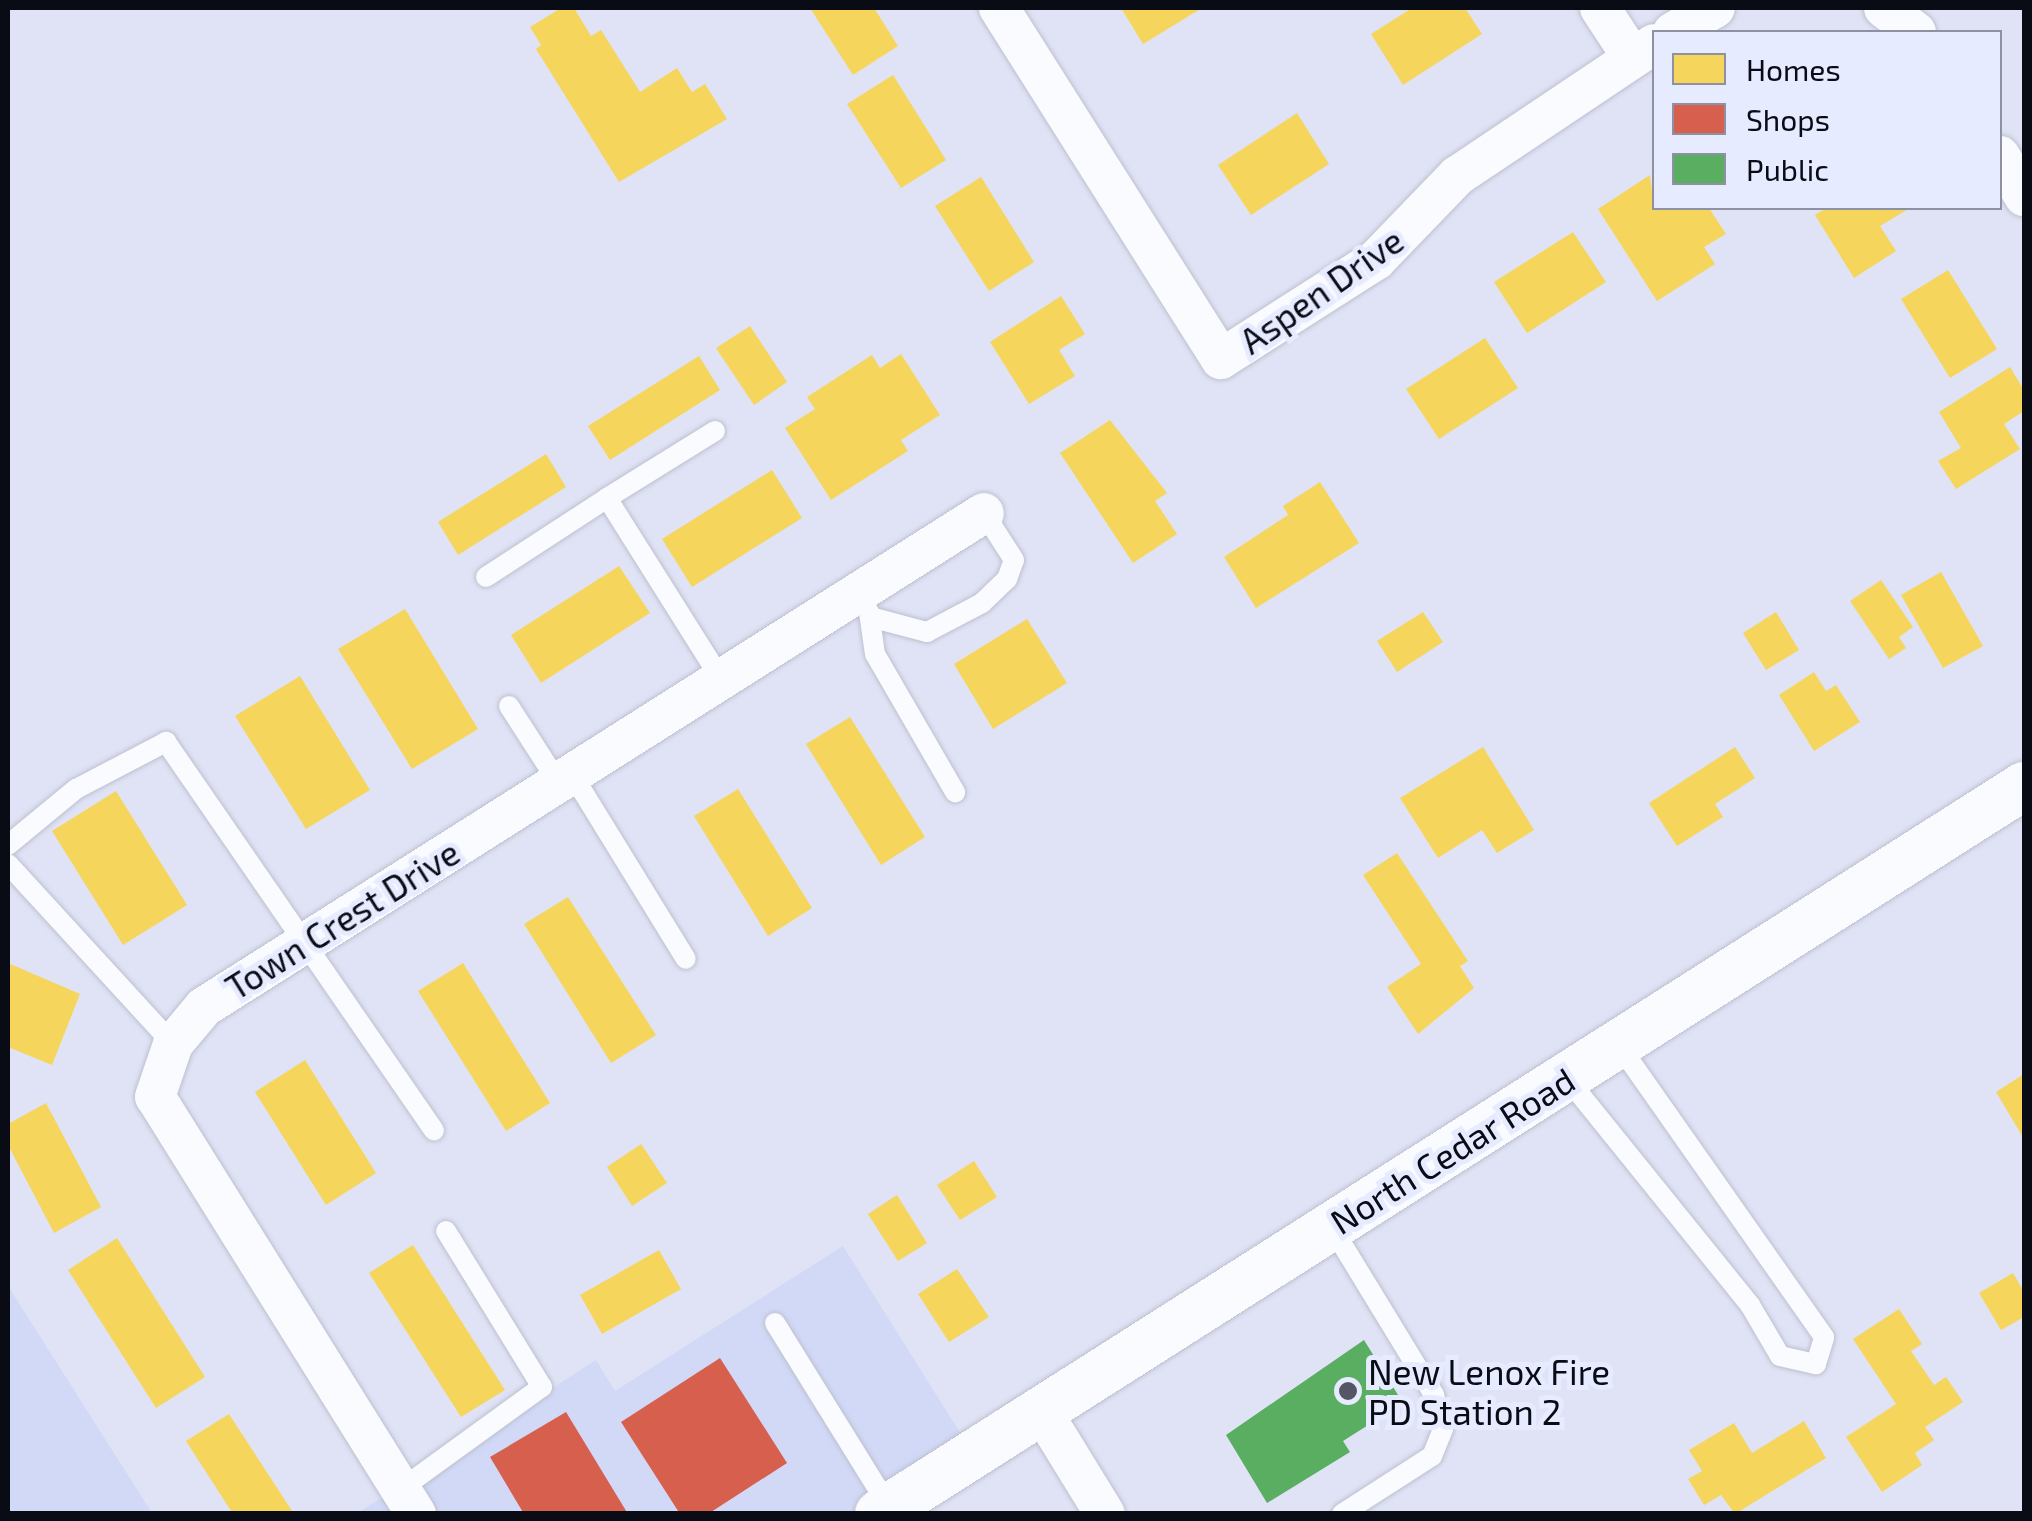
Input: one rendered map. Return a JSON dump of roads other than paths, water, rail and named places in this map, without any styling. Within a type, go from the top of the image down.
[{"type":"street","name":"Aspen Drive","points":[[999,8],[1221,358],[1376,260],[1458,176],[1643,50]]},
{"type":"street","points":[[1600,8],[1643,50]]},
{"type":"street","points":[[1678,30],[1716,8]]},
{"type":"street","points":[[1884,8],[1913,30]]},
{"type":"street","points":[[2002,159],[2024,196]]},
{"type":"street","name":"Town Crest Drive","points":[[408,1501],[155,1097],[173,1044],[204,1007],[721,679],[865,605],[984,512]]},
{"type":"street","name":"North Cedar Road","points":[[884,1510],[2024,786]]},
{"type":"street","points":[[1041,1410],[1106,1514]]},
{"type":"lane","points":[[486,578],[715,430]]},
{"type":"lane","points":[[607,498],[721,679]]},
{"type":"lane","points":[[865,605],[928,632],[982,603],[1008,580],[1014,560],[984,512]]},
{"type":"lane","points":[[865,605],[875,654],[955,792]]},
{"type":"lane","points":[[508,706],[565,778],[686,959]]},
{"type":"lane","points":[[8,844],[76,789],[166,742],[434,1131]]},
{"type":"lane","points":[[8,864],[173,1044]]},
{"type":"lane","points":[[1566,1077],[1750,1305],[1780,1356],[1816,1364],[1824,1338],[1618,1044]]},
{"type":"lane","points":[[1332,1226],[1434,1395],[1443,1429],[1432,1456],[1342,1514]]},
{"type":"lane","points":[[408,1501],[542,1387],[446,1231]]},
{"type":"lane","points":[[775,1323],[884,1510]]},
{"type":"place","name":"New Lenox Fire PD Station 2","points":[[1348,1391]]}]
